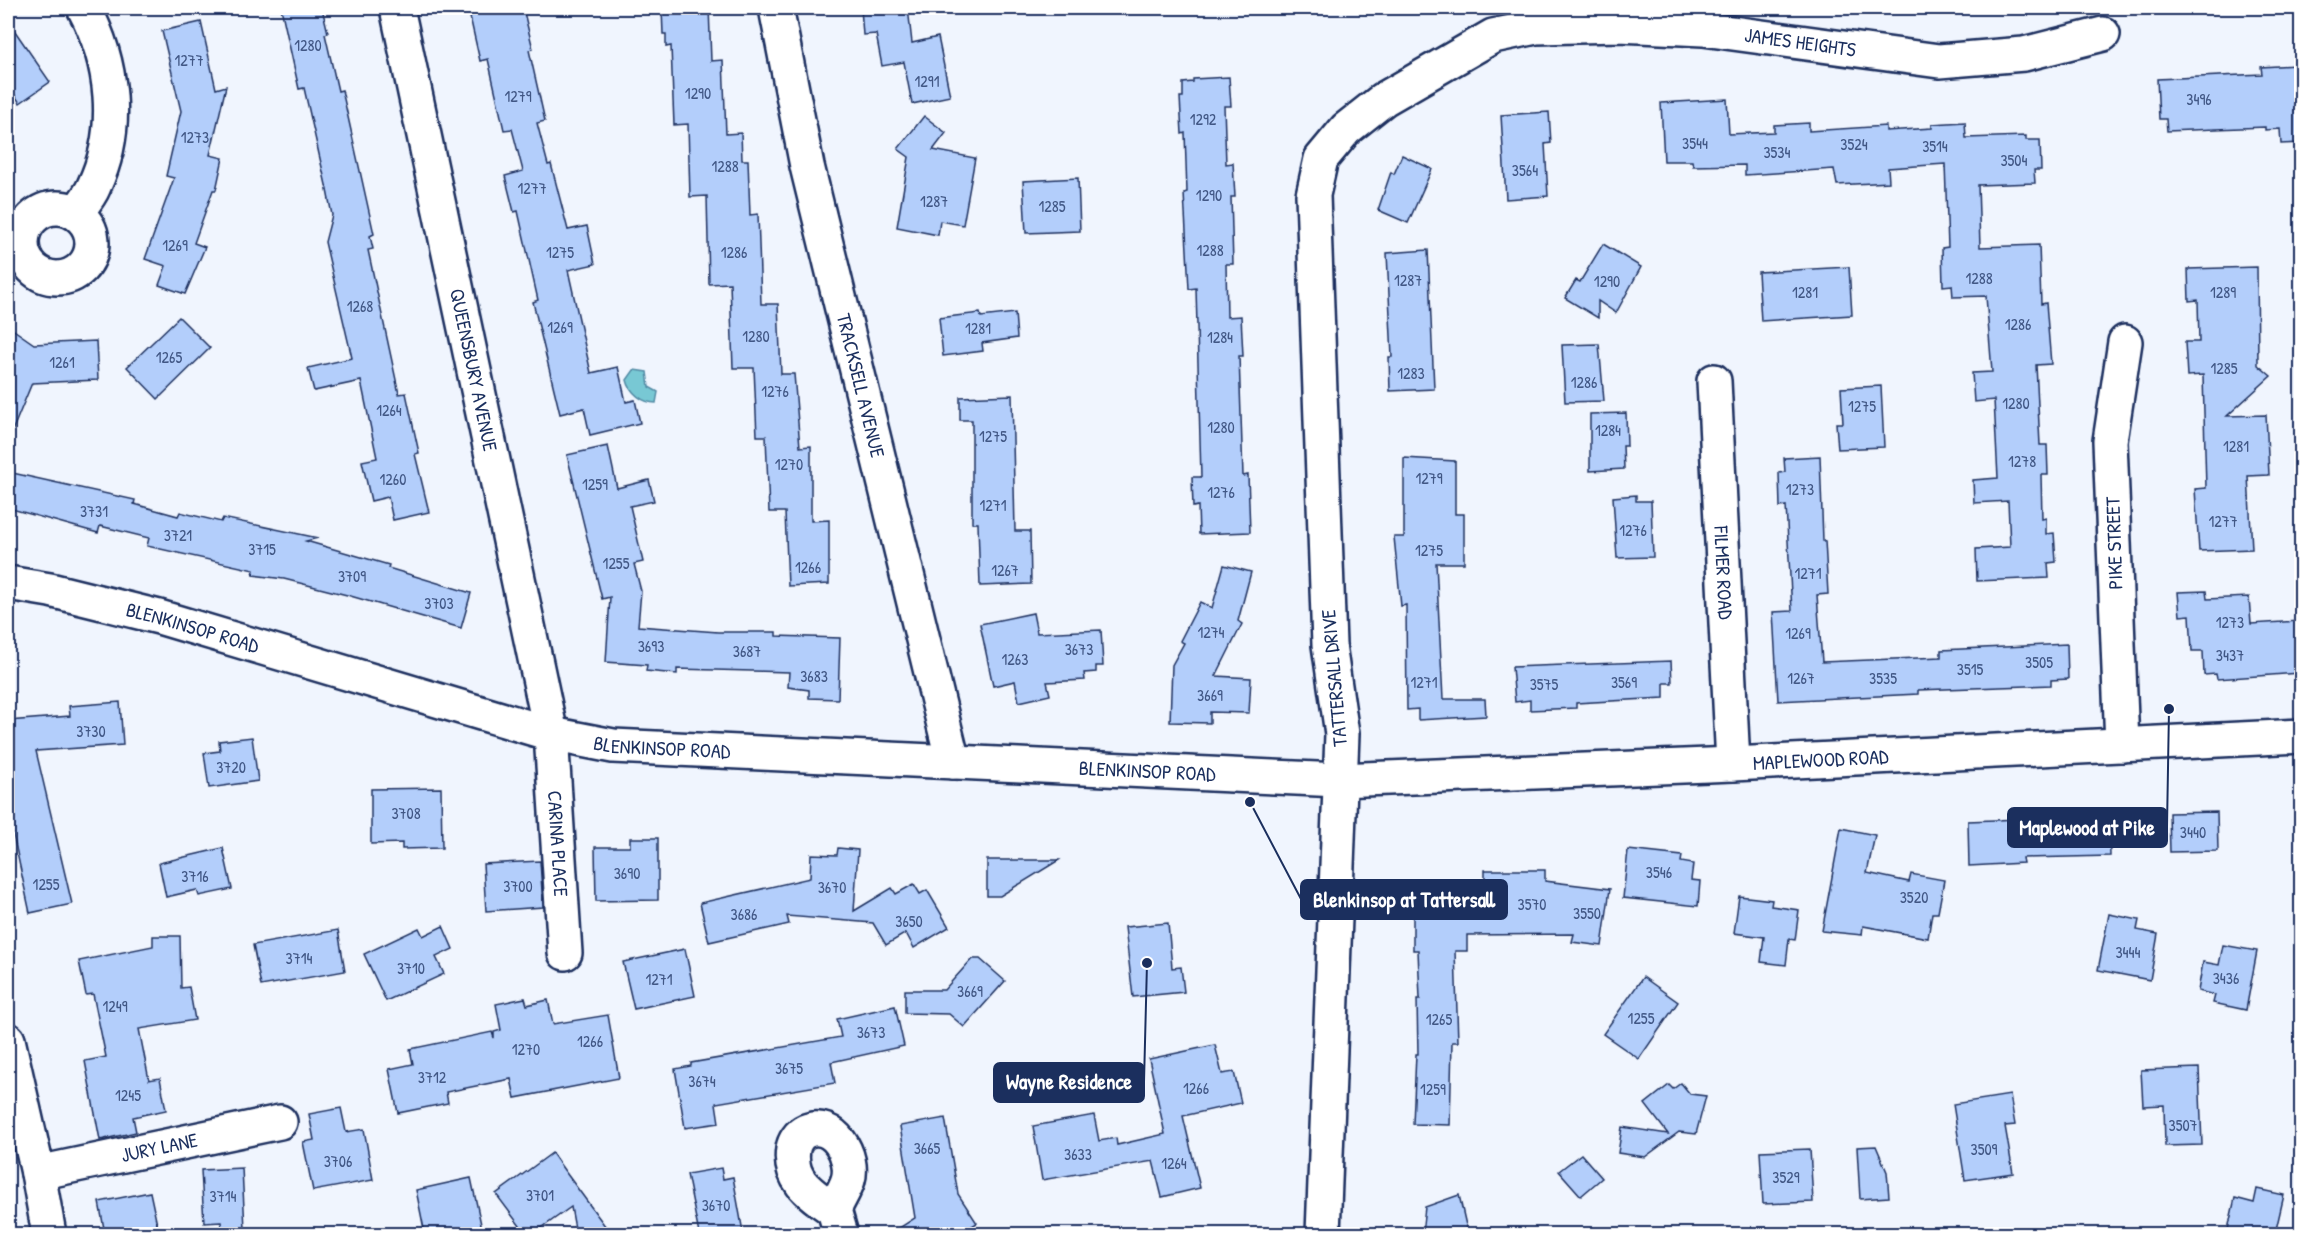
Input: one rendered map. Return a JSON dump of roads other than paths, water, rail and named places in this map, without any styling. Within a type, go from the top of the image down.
[{"type":"street","points":[[76,213],[94,186],[107,142],[111,105],[106,64],[96,29],[84,8]]},
{"type":"street","name":"QUEENSBURY AVENUE","points":[[397,8],[551,734]]},
{"type":"street","name":"TRACKSELL AVENUE","points":[[776,8],[810,178],[953,762]]},
{"type":"street","name":"JAMES HEIGHTS","points":[[1320,159],[1346,129],[1402,87],[1493,36],[1536,27],[1619,25],[1703,29],[1939,61],[2024,54],[2103,34]]},
{"type":"street","name":"TATTERSALL DRIVE","points":[[1320,159],[1313,195],[1329,645],[1342,734],[1323,1234]]},
{"type":"street","name":"PIKE STREET","points":[[2122,745],[2110,441],[2125,342]]},
{"type":"street","name":"FILMER ROAD","points":[[1714,381],[1732,764]]},
{"type":"street","name":"BLENKINSOP ROAD","points":[[8,583],[50,590],[159,617],[551,734],[613,746],[1339,780]]},
{"type":"street","name":"CARINA PLACE","points":[[551,734],[565,953]]},
{"type":"street","name":"MAPLEWOOD ROAD","points":[[1339,780],[1732,764],[2301,736]]},
{"type":"street","points":[[8,1040],[38,1173],[49,1234]]},
{"type":"street","name":"JURY LANE","points":[[38,1173],[280,1122]]},
{"type":"water","points":[[634,370],[647,372],[649,387],[658,392],[656,403],[642,399],[631,389],[627,380]]},
{"type":"place","name":"Maplewood at Pike","points":[[2169,709]]},
{"type":"place","name":"Blenkinsop at Tattersall","points":[[1250,802]]},
{"type":"place","name":"Wayne Residence","points":[[1147,963]]}]
